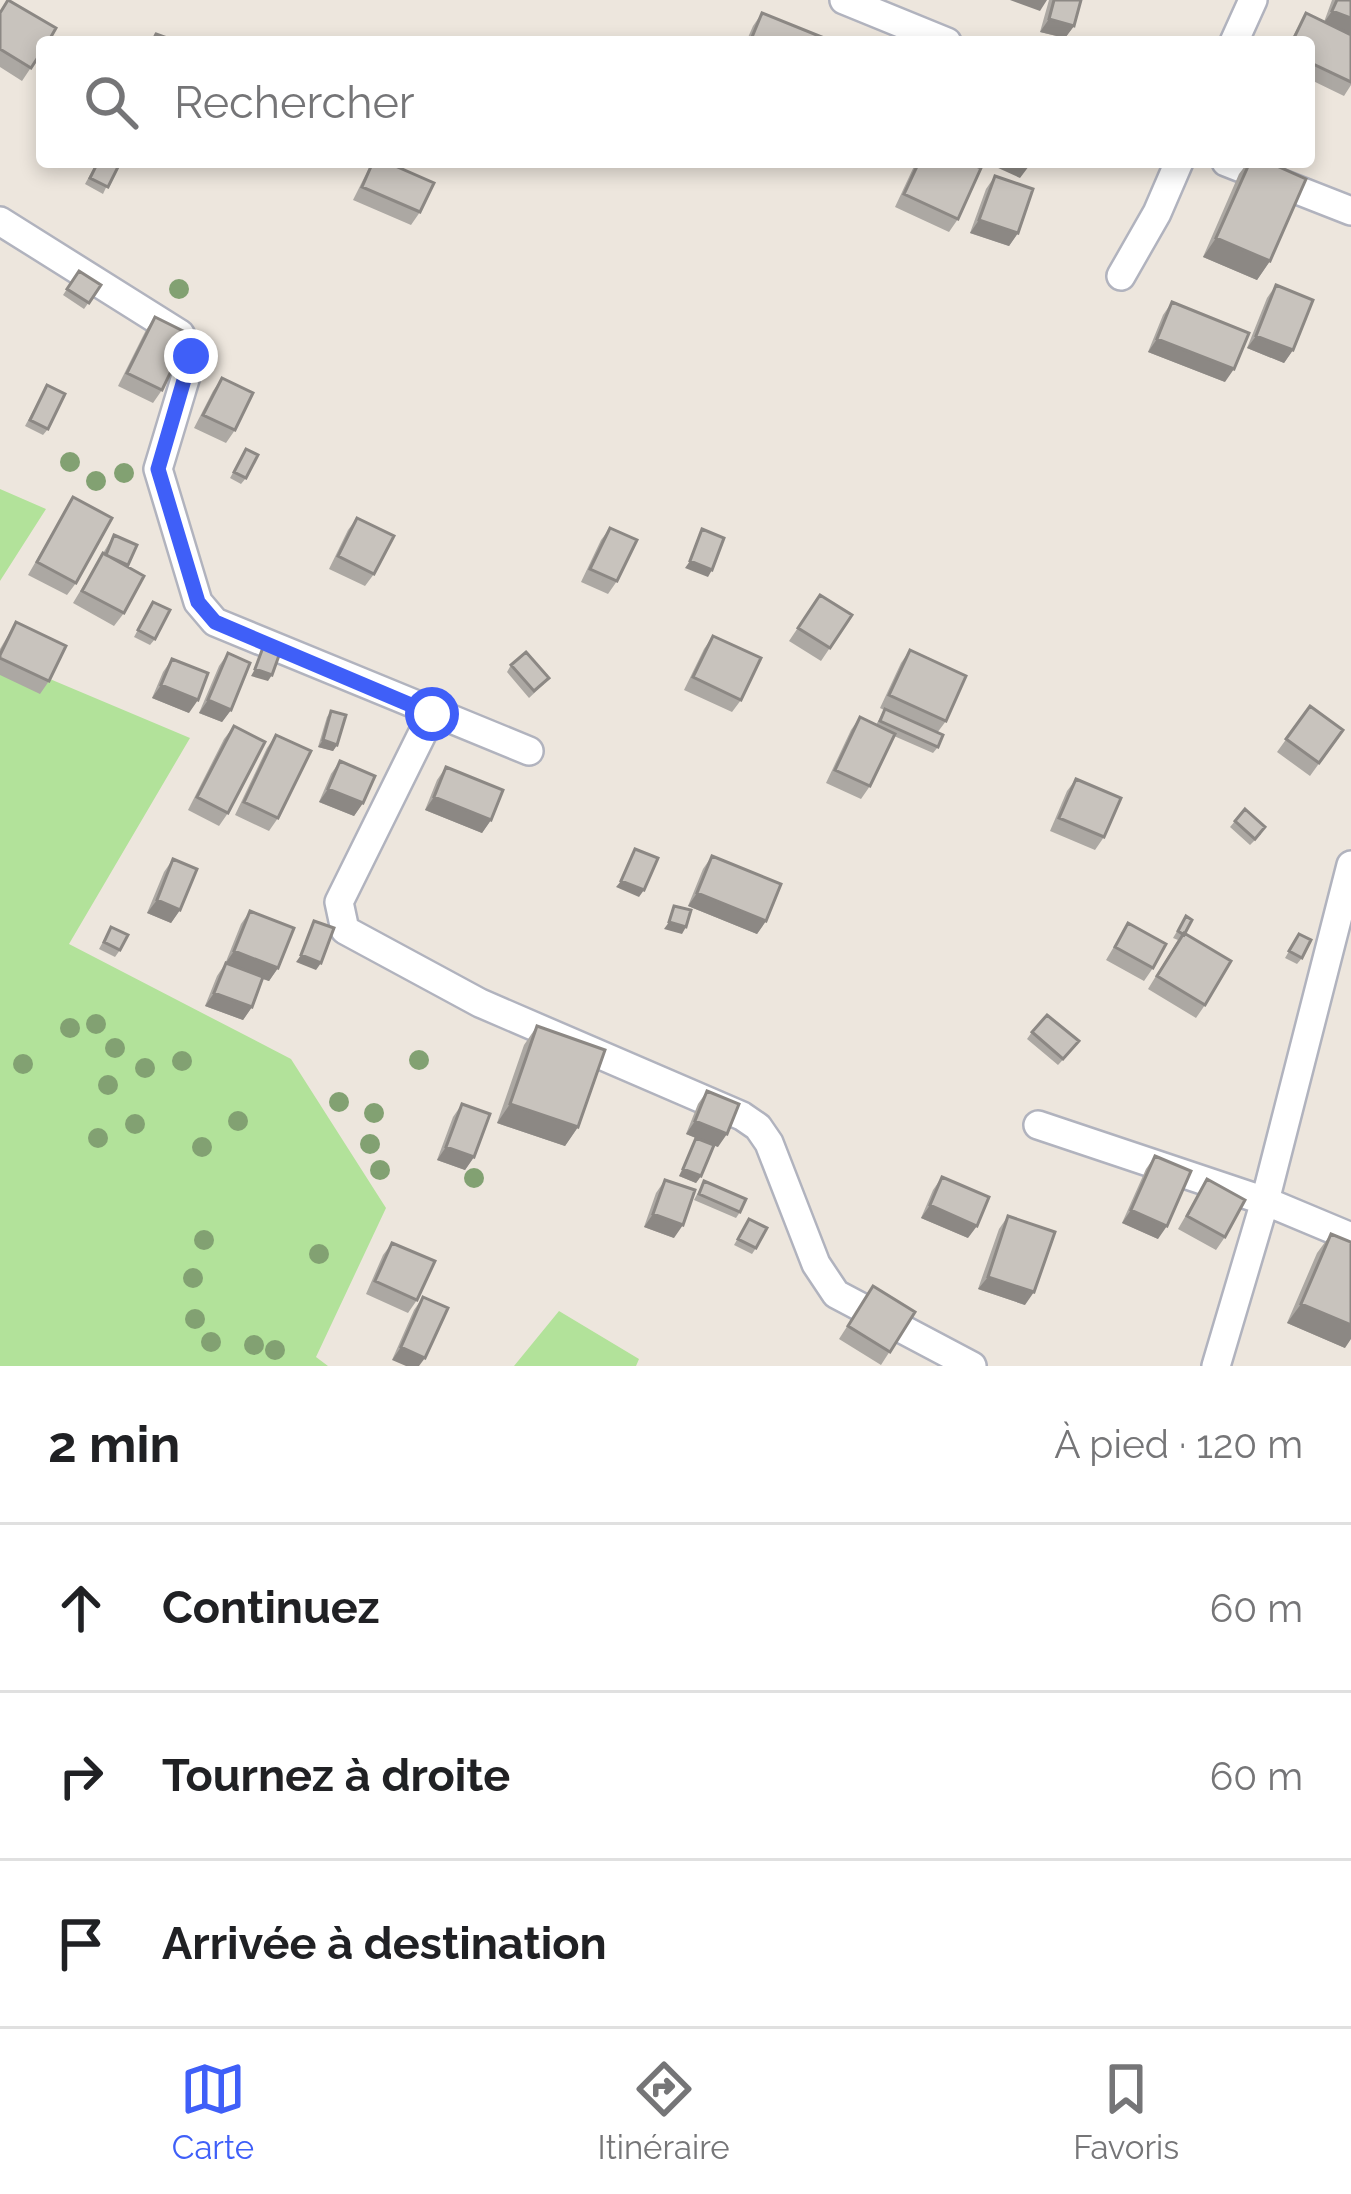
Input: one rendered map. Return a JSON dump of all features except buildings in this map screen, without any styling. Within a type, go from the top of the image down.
[{"type":"street","points":[[844,0],[932,36]]},
{"type":"street","points":[[1237,36],[1253,0]]},
{"type":"street","points":[[1121,276],[1157,213],[1176,168]]},
{"type":"street","points":[[1241,168],[1351,211]]},
{"type":"street","points":[[0,220],[180,334],[189,346],[191,356],[158,469],[204,613],[215,622],[432,714],[530,751]]},
{"type":"street","points":[[432,714],[339,902],[345,930],[480,1003],[758,1127],[769,1142],[816,1264],[836,1294],[972,1366]]},
{"type":"street","points":[[1216,1366],[1351,866]]},
{"type":"street","points":[[1037,1125],[1264,1202],[1351,1237]]},
{"type":"green space","points":[[0,489],[46,509],[0,581]]},
{"type":"green space","points":[[0,658],[190,738],[69,944],[291,1059],[386,1208],[316,1357],[328,1366],[0,1366]]},
{"type":"green space","points":[[559,1311],[639,1359],[636,1366],[514,1366]]},
{"type":"route","points":[[191,356],[158,469],[204,613],[215,622],[432,714]]}]
